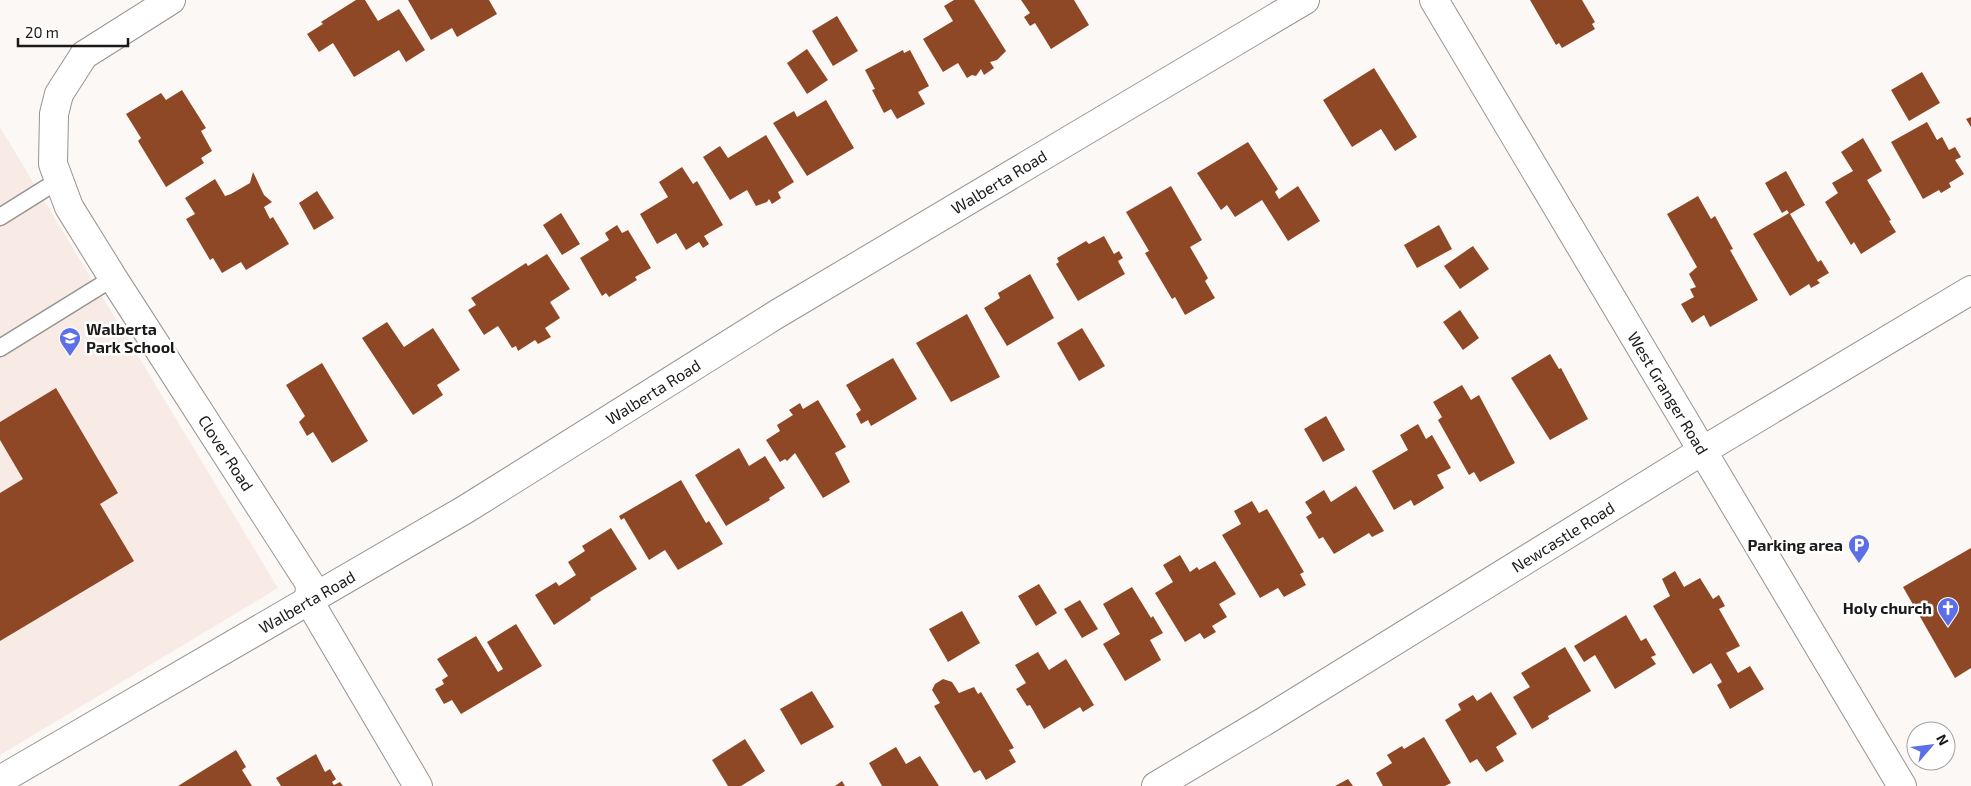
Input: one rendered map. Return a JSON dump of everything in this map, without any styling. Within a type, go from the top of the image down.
[{"type":"street","name":"Clover Road","points":[[171,0],[84,55],[58,94],[54,114],[53,164],[69,207],[310,584],[309,602],[418,786]]},
{"type":"street","name":"Walberta Road","points":[[0,780],[466,509],[777,314],[1305,0]]},
{"type":"street","name":"West Granger Road","points":[[1434,0],[1902,786]]},
{"type":"street","name":"Newcastle Road","points":[[1156,786],[1274,716],[1702,451],[1971,290]]},
{"type":"lane","points":[[0,217],[59,180]]},
{"type":"lane","points":[[0,348],[113,278]]},
{"type":"shaded area","name":"Walberta Park School","points":[[0,127],[278,588],[0,755]]},
{"type":"building","points":[[356,0],[365,0],[378,21],[399,9],[425,50],[406,62],[399,50],[354,77],[333,43],[319,52],[307,34],[323,24],[321,22]]},
{"type":"building","points":[[408,0],[489,0],[497,14],[457,37],[452,28],[431,40]]},
{"type":"building","points":[[954,0],[974,0],[1006,51],[997,60],[990,62],[994,68],[984,75],[981,69],[976,76],[972,75],[967,78],[958,63],[943,72],[923,39],[953,21],[944,6]]},
{"type":"building","points":[[1021,0],[1074,0],[1089,25],[1051,49],[1035,23],[1030,26],[1024,17],[1030,13]]},
{"type":"building","points":[[1530,0],[1582,0],[1595,22],[1592,24],[1595,29],[1562,48],[1559,43],[1556,45]]},
{"type":"building","points":[[837,16],[858,51],[833,66],[812,31]]},
{"type":"building","points":[[807,49],[828,80],[807,94],[787,63]]},
{"type":"building","points":[[903,50],[904,53],[910,50],[929,86],[918,92],[925,104],[897,119],[891,109],[884,113],[872,90],[875,89],[865,70]]},
{"type":"building","points":[[1374,68],[1417,137],[1395,151],[1381,129],[1352,147],[1323,100]]},
{"type":"building","points":[[1922,72],[1940,103],[1909,121],[1891,90]]},
{"type":"building","points":[[182,90],[206,128],[201,131],[212,151],[201,158],[204,163],[166,187],[138,141],[141,138],[126,114],[161,93],[166,100]]},
{"type":"building","points":[[826,100],[854,148],[807,176],[773,123],[794,111],[797,117]]},
{"type":"building","points":[[1971,117],[1971,127],[1966,119]]},
{"type":"building","points":[[1927,122],[1937,140],[1942,137],[1949,150],[1955,147],[1961,157],[1955,160],[1964,174],[1949,183],[1951,187],[1941,193],[1939,190],[1923,199],[1891,142]]},
{"type":"building","points":[[766,135],[794,182],[778,192],[781,198],[772,204],[769,199],[767,202],[756,206],[747,190],[730,200],[703,157],[720,146],[728,158]]},
{"type":"building","points":[[1863,138],[1882,171],[1867,180],[1896,232],[1861,254],[1854,242],[1851,245],[1825,202],[1838,193],[1832,183],[1853,171],[1841,152]]},
{"type":"building","points":[[1248,142],[1278,189],[1275,192],[1279,199],[1298,186],[1320,221],[1288,241],[1262,200],[1235,217],[1227,205],[1221,210],[1197,173]]},
{"type":"building","points":[[682,167],[693,184],[697,181],[723,225],[704,236],[709,244],[703,248],[699,242],[686,250],[676,233],[657,244],[640,214],[668,197],[659,182]]},
{"type":"building","points":[[1786,171],[1805,205],[1790,214],[1818,262],[1821,260],[1829,273],[1817,280],[1820,283],[1811,288],[1809,284],[1790,296],[1753,234],[1789,213],[1787,210],[1782,213],[1765,183]]},
{"type":"building","points":[[253,172],[264,195],[272,202],[264,207],[270,219],[273,217],[289,244],[246,270],[241,262],[222,273],[213,258],[210,260],[186,219],[195,214],[185,198],[215,179],[225,196],[231,194],[250,183]]},
{"type":"building","points":[[1171,186],[1202,240],[1190,247],[1208,278],[1205,281],[1215,298],[1185,315],[1175,297],[1172,299],[1145,253],[1149,251],[1126,212]]},
{"type":"building","points":[[317,191],[334,218],[314,230],[299,203]]},
{"type":"building","points":[[1698,196],[1711,219],[1715,216],[1733,249],[1730,250],[1758,300],[1710,327],[1704,315],[1692,323],[1681,304],[1694,297],[1690,289],[1696,287],[1689,274],[1697,267],[1667,214]]},
{"type":"building","points":[[561,213],[580,244],[562,255],[543,225]]},
{"type":"building","points":[[617,225],[622,233],[628,230],[651,268],[635,277],[637,280],[609,297],[606,293],[602,296],[580,258],[609,240],[605,233]]},
{"type":"building","points":[[1439,225],[1452,249],[1417,268],[1404,245]]},
{"type":"building","points":[[1104,236],[1114,254],[1119,251],[1123,258],[1118,261],[1125,274],[1078,301],[1056,264],[1059,262],[1057,258],[1086,241],[1089,244]]},
{"type":"building","points":[[1473,246],[1489,269],[1460,289],[1444,266]]},
{"type":"building","points":[[547,254],[570,289],[550,302],[560,318],[545,328],[551,337],[538,344],[535,340],[518,351],[516,346],[512,348],[498,326],[484,335],[468,310],[476,305],[471,298],[526,263],[528,266]]},
{"type":"building","points":[[1030,274],[1054,318],[1007,346],[984,308],[1000,298],[998,293]]},
{"type":"building","points":[[1460,310],[1479,338],[1463,350],[1443,322]]},
{"type":"building","points":[[967,314],[1000,377],[951,402],[916,343]]},
{"type":"building","points":[[387,322],[404,347],[433,328],[460,370],[437,385],[443,395],[413,415],[362,338]]},
{"type":"building","points":[[1082,328],[1105,366],[1079,381],[1057,343]]},
{"type":"building","points":[[1550,354],[1559,369],[1561,368],[1588,419],[1550,440],[1511,378]]},
{"type":"building","points":[[893,358],[917,399],[871,426],[868,420],[861,424],[856,414],[861,410],[846,385]]},
{"type":"building","points":[[322,363],[368,441],[332,463],[313,432],[307,436],[299,422],[305,416],[286,385]]},
{"type":"building","points":[[1462,385],[1471,400],[1479,395],[1515,463],[1480,482],[1474,472],[1469,475],[1438,420],[1442,417],[1433,402]]},
{"type":"building","points":[[56,388],[118,493],[100,504],[134,561],[0,641],[0,493],[23,479],[0,440],[0,422]]},
{"type":"building","points":[[818,400],[846,447],[835,453],[850,482],[823,498],[795,453],[787,461],[785,459],[780,462],[766,440],[780,431],[777,425],[793,415],[789,410],[800,403],[803,409]]},
{"type":"building","points":[[1326,416],[1345,450],[1323,462],[1304,429]]},
{"type":"building","points":[[1418,424],[1426,439],[1432,435],[1451,468],[1437,475],[1444,488],[1414,506],[1411,500],[1394,510],[1372,471],[1408,450],[1400,435]]},
{"type":"building","points":[[739,448],[749,466],[765,456],[785,488],[769,498],[770,500],[726,526],[695,475]]},
{"type":"building","points":[[681,480],[706,523],[709,521],[723,544],[678,570],[665,550],[649,560],[624,518],[621,520],[619,516]]},
{"type":"building","points":[[1356,486],[1384,531],[1372,537],[1369,533],[1334,554],[1323,537],[1319,539],[1306,517],[1312,513],[1305,502],[1324,490],[1331,502]]},
{"type":"building","points":[[1252,501],[1259,513],[1267,509],[1304,572],[1300,574],[1306,585],[1284,597],[1278,588],[1260,598],[1222,535],[1241,524],[1234,511]]},
{"type":"building","points":[[611,528],[637,569],[590,598],[591,600],[554,625],[535,595],[556,582],[559,586],[576,575],[568,562],[585,551],[582,546]]},
{"type":"building","name":"Holy church","points":[[1971,548],[1971,668],[1955,678],[1903,587]]},
{"type":"building","points":[[1180,555],[1190,572],[1197,567],[1199,570],[1215,561],[1236,594],[1219,604],[1227,617],[1212,626],[1216,632],[1204,639],[1200,633],[1185,642],[1155,593],[1173,582],[1163,565]]},
{"type":"building","points":[[1675,571],[1684,587],[1700,578],[1713,599],[1719,595],[1725,606],[1719,609],[1740,646],[1726,653],[1738,673],[1750,666],[1764,689],[1730,709],[1717,685],[1722,682],[1711,663],[1693,674],[1653,606],[1670,596],[1662,579]]},
{"type":"building","points":[[1039,584],[1057,613],[1036,626],[1018,596]]},
{"type":"building","points":[[1132,587],[1151,618],[1153,616],[1163,633],[1150,640],[1161,660],[1125,681],[1103,644],[1120,634],[1103,604]]},
{"type":"building","points":[[1080,600],[1098,629],[1082,638],[1064,609]]},
{"type":"building","points":[[962,611],[980,643],[948,662],[929,629]]},
{"type":"building","points":[[1626,615],[1641,641],[1646,638],[1656,655],[1651,657],[1656,664],[1615,689],[1595,655],[1584,662],[1574,646]]},
{"type":"building","points":[[516,624],[542,666],[461,714],[452,700],[444,704],[435,689],[444,684],[442,680],[448,676],[437,659],[476,636],[498,672],[503,669],[487,642]]},
{"type":"building","points":[[1565,647],[1591,691],[1548,716],[1549,719],[1532,729],[1513,697],[1530,687],[1521,673]]},
{"type":"building","points":[[1038,652],[1049,670],[1066,659],[1094,705],[1083,712],[1080,707],[1044,729],[1030,705],[1027,706],[1016,689],[1026,683],[1015,665]]},
{"type":"building","points":[[943,679],[952,682],[959,693],[974,687],[978,694],[981,692],[1014,748],[1009,750],[1016,762],[986,780],[980,770],[974,773],[934,706],[940,703],[932,690],[935,684]]},
{"type":"building","points":[[812,691],[834,727],[801,745],[780,709]]},
{"type":"building","points":[[1491,692],[1517,734],[1496,747],[1504,761],[1486,772],[1477,759],[1470,763],[1445,720],[1461,710],[1458,704],[1473,695],[1477,701]]},
{"type":"building","points":[[1424,737],[1451,783],[1445,786],[1383,786],[1376,773],[1392,763],[1387,755],[1402,746],[1404,749]]},
{"type":"building","points":[[745,739],[765,771],[741,786],[728,786],[712,760]]},
{"type":"building","points":[[896,747],[906,764],[920,756],[939,786],[882,786],[869,763]]},
{"type":"building","points":[[236,750],[246,767],[242,770],[252,786],[178,786]]},
{"type":"building","points":[[316,754],[325,772],[330,769],[336,779],[332,782],[334,785],[340,782],[343,786],[281,786],[276,778]]},
{"type":"building","points":[[1348,779],[1353,786],[1335,786]]},
{"type":"building","points":[[842,781],[845,786],[835,786]]},
{"type":"place","name":"Walberta Park School","points":[[70,357]]},
{"type":"place","name":"Parking area","points":[[1859,564]]},
{"type":"place","name":"Holy church","points":[[1948,627]]}]
